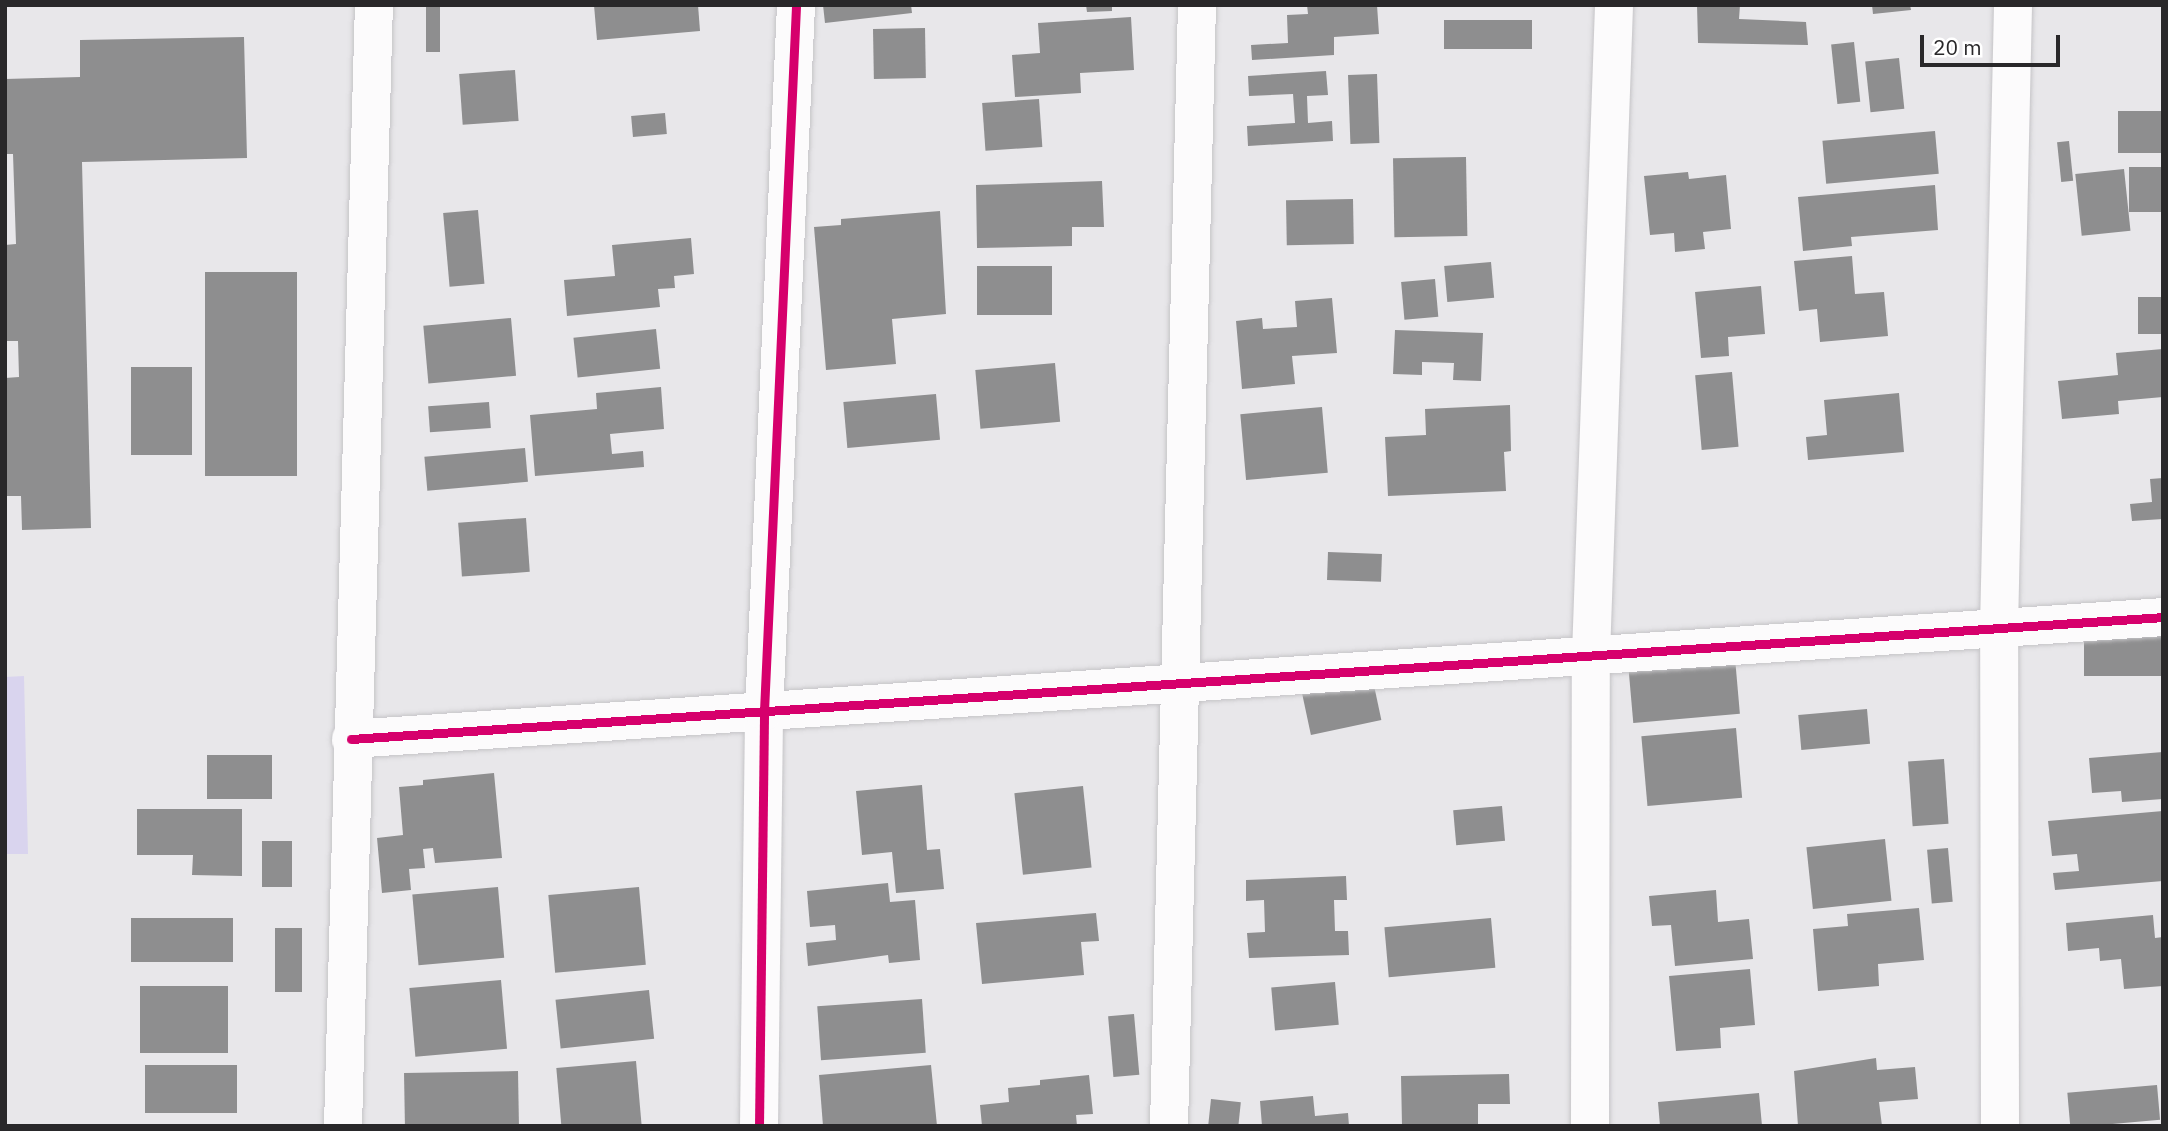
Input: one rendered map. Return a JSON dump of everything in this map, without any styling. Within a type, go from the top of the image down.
[{"type":"street","points":[[343,1126],[351,739],[374,5]]},
{"type":"street","points":[[759,1126],[764,711],[796,5]]},
{"type":"street","points":[[1169,1126],[1197,5]]},
{"type":"street","points":[[1590,1126],[1591,655],[1615,5]]},
{"type":"street","points":[[2000,1126],[1999,628],[2013,5]]},
{"type":"street","points":[[351,739],[2163,617]]},
{"type":"shaded area","points":[[24,676],[28,854],[5,854],[5,677]]},
{"type":"building","points":[[426,5],[440,5],[440,52],[426,52]]},
{"type":"building","points":[[594,5],[698,5],[700,31],[597,40]]},
{"type":"building","points":[[823,5],[911,5],[912,13],[825,23]]},
{"type":"building","points":[[1086,5],[1112,5],[1112,11],[1087,12]]},
{"type":"building","points":[[1307,5],[1377,5],[1379,34],[1334,37],[1334,55],[1252,60],[1251,45],[1288,43],[1287,15],[1308,14]]},
{"type":"building","points":[[1697,5],[1740,5],[1739,19],[1806,22],[1808,45],[1698,43]]},
{"type":"building","points":[[1872,5],[1910,5],[1911,10],[1873,14]]},
{"type":"building","points":[[1131,17],[1134,70],[1080,73],[1081,93],[1015,97],[1012,55],[1040,53],[1038,23]]},
{"type":"building","points":[[1444,20],[1532,20],[1532,49],[1444,49]]},
{"type":"building","points":[[925,28],[926,78],[874,79],[873,29]]},
{"type":"building","points":[[244,37],[247,158],[82,162],[91,528],[22,530],[21,496],[5,496],[5,378],[19,377],[18,341],[5,341],[5,245],[16,244],[13,154],[5,154],[5,79],[80,77],[80,40]]},
{"type":"building","points":[[1854,42],[1860,102],[1837,104],[1831,44]]},
{"type":"building","points":[[1899,58],[1904,109],[1871,112],[1865,62]]},
{"type":"building","points":[[515,70],[519,121],[463,125],[459,74]]},
{"type":"building","points":[[1326,71],[1328,95],[1307,96],[1308,123],[1332,121],[1333,141],[1248,146],[1247,126],[1295,123],[1293,94],[1249,96],[1248,76]]},
{"type":"building","points":[[1377,74],[1379,143],[1350,144],[1348,75]]},
{"type":"building","points":[[1039,99],[1042,147],[985,151],[982,103]]},
{"type":"building","points":[[2118,111],[2163,111],[2163,153],[2118,153]]},
{"type":"building","points":[[665,113],[667,134],[633,137],[631,116]]},
{"type":"building","points":[[1935,131],[1939,174],[1826,184],[1822,141]]},
{"type":"building","points":[[2069,141],[2073,181],[2061,182],[2057,142]]},
{"type":"building","points":[[1466,157],[1467,236],[1394,237],[1393,158]]},
{"type":"building","points":[[2129,167],[2163,167],[2163,212],[2129,212]]},
{"type":"building","points":[[2124,169],[2130,231],[2082,236],[2075,174]]},
{"type":"building","points":[[1688,172],[1689,179],[1726,175],[1731,229],[1703,232],[1705,249],[1675,252],[1674,233],[1650,235],[1644,176]]},
{"type":"building","points":[[1102,181],[1104,227],[1072,227],[1072,246],[977,248],[976,185]]},
{"type":"building","points":[[1935,185],[1938,230],[1851,237],[1852,246],[1803,251],[1798,197]]},
{"type":"building","points":[[1353,199],[1354,244],[1287,245],[1286,200]]},
{"type":"building","points":[[478,210],[484,284],[450,287],[443,213]]},
{"type":"building","points":[[940,211],[946,314],[892,319],[896,364],[826,370],[814,227],[841,225],[841,219]]},
{"type":"building","points":[[691,238],[694,274],[674,276],[675,288],[658,289],[660,307],[567,316],[564,280],[615,276],[612,245]]},
{"type":"building","points":[[1852,256],[1855,294],[1884,292],[1888,336],[1820,342],[1817,309],[1799,311],[1794,261]]},
{"type":"building","points":[[1491,262],[1494,298],[1447,302],[1444,266]]},
{"type":"building","points":[[977,266],[1052,266],[1052,315],[977,315]]},
{"type":"building","points":[[205,272],[297,272],[297,476],[205,476]]},
{"type":"building","points":[[1435,279],[1438,317],[1404,320],[1401,282]]},
{"type":"building","points":[[1761,286],[1765,334],[1728,337],[1729,356],[1701,358],[1695,292]]},
{"type":"building","points":[[2138,297],[2163,297],[2163,334],[2138,334]]},
{"type":"building","points":[[1332,298],[1337,353],[1292,356],[1295,384],[1242,389],[1236,321],[1262,318],[1263,329],[1297,327],[1295,301]]},
{"type":"building","points":[[511,318],[516,376],[428,383],[423,326]]},
{"type":"building","points":[[656,329],[660,369],[578,377],[573,338]]},
{"type":"building","points":[[1395,330],[1483,333],[1481,381],[1453,380],[1454,363],[1422,362],[1422,375],[1393,374]]},
{"type":"building","points":[[2163,349],[2163,397],[2118,401],[2119,414],[2062,419],[2058,381],[2118,375],[2116,353]]},
{"type":"building","points":[[1055,363],[1060,422],[980,429],[975,370]]},
{"type":"building","points":[[131,367],[192,367],[192,455],[131,455]]},
{"type":"building","points":[[1732,372],[1739,447],[1702,450],[1695,375]]},
{"type":"building","points":[[661,387],[664,429],[610,434],[612,454],[643,451],[644,467],[535,476],[530,415],[597,409],[596,393]]},
{"type":"building","points":[[1899,393],[1904,452],[1808,460],[1806,437],[1827,435],[1824,400]]},
{"type":"building","points":[[936,394],[940,440],[847,448],[843,402]]},
{"type":"building","points":[[489,402],[491,428],[430,432],[428,406]]},
{"type":"building","points":[[1510,405],[1511,451],[1504,452],[1506,491],[1388,496],[1385,437],[1426,435],[1425,409]]},
{"type":"building","points":[[1322,407],[1328,473],[1246,480],[1240,414]]},
{"type":"building","points":[[525,448],[528,482],[427,491],[424,457]]},
{"type":"building","points":[[2163,478],[2163,519],[2132,521],[2130,504],[2152,502],[2150,479]]},
{"type":"building","points":[[526,518],[530,572],[462,577],[458,523]]},
{"type":"building","points":[[1328,552],[1382,554],[1381,582],[1327,580]]},
{"type":"building","points":[[2084,632],[2163,632],[2163,676],[2084,676]]},
{"type":"building","points":[[1733,635],[1740,714],[1633,723],[1626,644]]},
{"type":"building","points":[[1372,676],[1381,720],[1311,735],[1302,691]]},
{"type":"building","points":[[1867,709],[1870,744],[1801,750],[1798,715]]},
{"type":"building","points":[[1736,728],[1742,798],[1647,806],[1641,736]]},
{"type":"building","points":[[2163,752],[2163,799],[2122,802],[2121,791],[2092,793],[2089,758]]},
{"type":"building","points":[[207,755],[272,755],[272,799],[207,799]]},
{"type":"building","points":[[1944,759],[1949,824],[1913,826],[1908,762]]},
{"type":"building","points":[[494,773],[502,858],[435,863],[433,848],[423,849],[425,868],[409,869],[411,890],[382,893],[377,838],[403,835],[399,787],[423,785],[423,780]]},
{"type":"building","points":[[922,785],[927,850],[940,849],[944,889],[896,893],[892,852],[862,855],[856,791]]},
{"type":"building","points":[[1083,786],[1092,868],[1023,875],[1014,793]]},
{"type":"building","points":[[1502,806],[1505,841],[1456,845],[1453,810]]},
{"type":"building","points":[[137,809],[242,809],[242,876],[192,875],[193,855],[137,855]]},
{"type":"building","points":[[2163,811],[2163,881],[2055,890],[2053,873],[2079,871],[2077,854],[2052,856],[2048,821]]},
{"type":"building","points":[[1885,839],[1891,901],[1813,909],[1806,847]]},
{"type":"building","points":[[262,841],[292,841],[292,887],[262,887]]},
{"type":"building","points":[[1948,848],[1953,902],[1932,904],[1927,850]]},
{"type":"building","points":[[1346,876],[1347,900],[1334,900],[1335,931],[1348,931],[1349,955],[1249,958],[1247,933],[1265,932],[1264,900],[1246,901],[1246,880]]},
{"type":"building","points":[[888,883],[890,902],[915,900],[920,960],[889,963],[888,955],[808,966],[806,943],[836,940],[835,925],[810,927],[807,891]]},
{"type":"building","points":[[498,887],[504,958],[419,965],[412,894]]},
{"type":"building","points":[[639,887],[646,965],[555,973],[548,895]]},
{"type":"building","points":[[1716,890],[1718,922],[1749,919],[1753,959],[1675,966],[1671,925],[1652,926],[1649,896]]},
{"type":"building","points":[[1919,908],[1924,960],[1878,964],[1879,986],[1818,991],[1813,929],[1848,926],[1847,914]]},
{"type":"building","points":[[1096,913],[1099,941],[1081,942],[1084,975],[982,984],[976,923]]},
{"type":"building","points":[[2153,915],[2155,938],[2163,937],[2163,986],[2124,989],[2121,959],[2100,961],[2099,948],[2068,951],[2066,923]]},
{"type":"building","points":[[131,918],[233,918],[233,962],[131,962]]},
{"type":"building","points":[[1491,918],[1495,968],[1389,977],[1384,927]]},
{"type":"building","points":[[275,928],[302,928],[302,992],[275,992]]},
{"type":"building","points":[[1750,969],[1755,1025],[1720,1028],[1721,1048],[1676,1051],[1669,976]]},
{"type":"building","points":[[501,980],[507,1049],[415,1057],[409,988]]},
{"type":"building","points":[[1335,982],[1339,1025],[1275,1030],[1271,988]]},
{"type":"building","points":[[140,986],[228,986],[228,1053],[140,1053]]},
{"type":"building","points":[[649,990],[654,1039],[561,1049],[556,1000]]},
{"type":"building","points":[[922,999],[926,1053],[821,1060],[817,1006]]},
{"type":"building","points":[[1134,1014],[1139,1075],[1113,1077],[1108,1016]]},
{"type":"building","points":[[1876,1058],[1877,1070],[1915,1067],[1918,1099],[1879,1102],[1882,1126],[1798,1126],[1794,1071]]},
{"type":"building","points":[[636,1061],[642,1126],[561,1126],[556,1068]]},
{"type":"building","points":[[145,1065],[237,1065],[237,1113],[145,1113]]},
{"type":"building","points":[[931,1065],[937,1126],[823,1126],[819,1075]]},
{"type":"building","points":[[518,1071],[519,1126],[405,1126],[404,1073]]},
{"type":"building","points":[[1509,1074],[1510,1104],[1478,1104],[1478,1126],[1402,1126],[1401,1076]]},
{"type":"building","points":[[1089,1075],[1093,1114],[1076,1115],[1077,1126],[982,1126],[980,1105],[1009,1102],[1008,1088],[1040,1085],[1040,1080]]},
{"type":"building","points":[[2157,1085],[2160,1120],[2070,1126],[2067,1093]]},
{"type":"building","points":[[1759,1093],[1762,1126],[1660,1126],[1658,1102]]},
{"type":"building","points":[[1313,1096],[1315,1116],[1348,1113],[1349,1126],[1262,1126],[1260,1101]]},
{"type":"building","points":[[1211,1099],[1241,1102],[1238,1126],[1208,1126]]},
{"type":"cycle path","points":[[759,1126],[764,711],[796,5]]},
{"type":"cycle path","points":[[351,739],[2163,617]]}]
